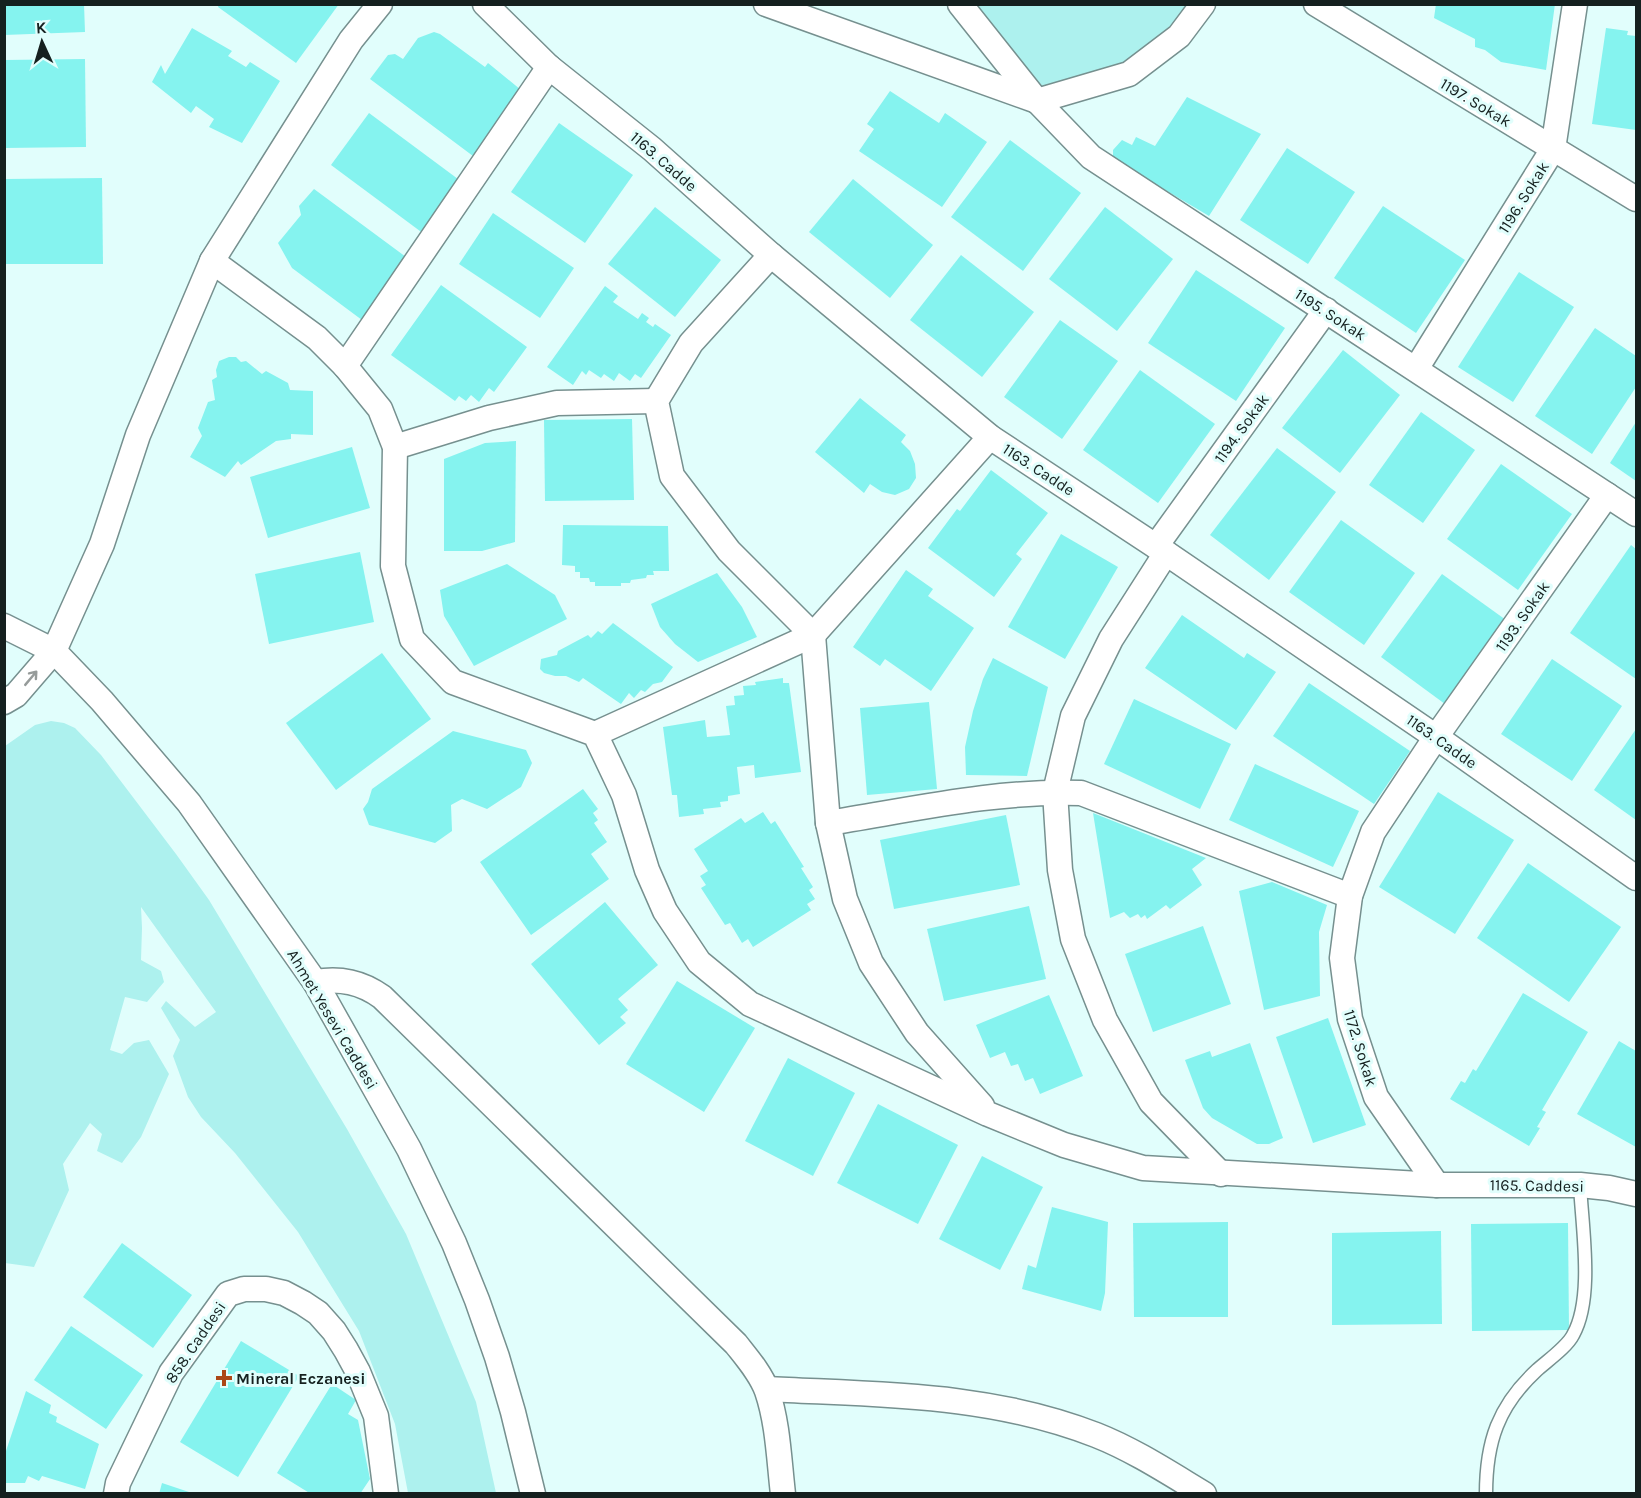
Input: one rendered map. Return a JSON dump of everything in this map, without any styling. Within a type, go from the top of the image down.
[{"type":"street","points":[[4,702],[16,695],[54,651],[102,544],[138,435],[212,261],[351,40],[380,4]]},
{"type":"street","name":"1163. Cadde","points":[[484,4],[549,67],[652,149],[771,255],[990,437],[1161,549],[1437,737],[1636,878]]},
{"type":"street","points":[[766,4],[1037,101],[1129,74],[1179,36],[1203,4]]},
{"type":"street","name":"1195. Sokak","points":[[960,4],[1037,101],[1091,157],[1636,514]]},
{"type":"street","name":"1197. Sokak","points":[[1316,4],[1636,200]]},
{"type":"street","name":"1196. Sokak","points":[[1416,369],[1553,148],[1575,4]]},
{"type":"street","points":[[345,366],[549,67]]},
{"type":"street","points":[[771,255],[691,343],[656,401],[672,476],[729,551],[813,635],[828,823],[845,899],[871,963],[917,1033],[988,1114]]},
{"type":"street","points":[[212,261],[317,338],[345,366],[380,409],[395,447],[393,566],[412,639],[453,682],[596,734],[813,635],[990,437]]},
{"type":"street","name":"1194. Sokak","points":[[1221,1174],[1151,1102],[1105,1020],[1073,939],[1060,870],[1055,792],[1073,716],[1111,639],[1161,549],[1326,310]]},
{"type":"street","points":[[395,447],[489,418],[557,403],[656,401]]},
{"type":"street","name":"1193. Sokak","points":[[1437,737],[1607,495]]},
{"type":"street","name":"Ahmet Yesevi Caddesi","points":[[4,626],[54,651],[102,701],[189,803],[315,982],[409,1149],[454,1243],[497,1357],[533,1494]]},
{"type":"street","name":"1165. Caddesi","points":[[596,734],[624,795],[647,870],[660,901],[699,962],[750,1004],[988,1114],[1064,1145],[1143,1168],[1437,1185],[1580,1185],[1636,1194]]},
{"type":"street","name":"1172. Sokak","points":[[1437,737],[1373,832],[1350,896],[1342,958],[1350,1019],[1376,1097],[1437,1185]]},
{"type":"street","points":[[828,823],[969,801],[1055,792],[1081,793],[1350,896]]},
{"type":"street","points":[[315,982],[341,980],[364,986],[382,997],[723,1330],[748,1358],[767,1389],[773,1415],[783,1494]]},
{"type":"street","name":"858. Caddesi","points":[[116,1494],[118,1483],[171,1373],[228,1294],[244,1289],[266,1289],[284,1293],[318,1313],[334,1331],[346,1350],[358,1372],[376,1416],[386,1494]]},
{"type":"street","points":[[767,1389],[960,1400],[1030,1413],[1087,1432],[1130,1450],[1204,1494]]},
{"type":"lane","points":[[1486,1494],[1486,1465],[1489,1448],[1502,1414],[1520,1387],[1572,1338],[1579,1323],[1585,1290],[1580,1185]]},
{"type":"shaded area","points":[[960,5],[1203,5],[1129,74],[1037,101]]},
{"type":"shaded area","points":[[51,721],[75,728],[101,755],[176,854],[209,900],[347,1129],[406,1234],[476,1402],[496,1493],[408,1493],[395,1424],[359,1331],[298,1232],[235,1153],[201,1117],[188,1097],[173,1056],[180,1040],[161,1008],[166,1001],[195,1027],[216,1012],[141,907],[141,960],[161,971],[164,982],[147,1002],[125,997],[110,1050],[122,1054],[134,1043],[149,1040],[169,1074],[141,1137],[122,1163],[97,1151],[102,1134],[90,1123],[63,1164],[69,1190],[34,1267],[5,1263],[5,746],[35,725]]},
{"type":"building","points":[[4,4],[84,4],[85,32],[4,35]]},
{"type":"building","points":[[219,4],[339,4],[296,63],[218,7]]},
{"type":"building","points":[[1436,4],[1555,4],[1546,70],[1501,62],[1485,50],[1475,47],[1475,39],[1434,18]]},
{"type":"building","points":[[192,28],[232,51],[228,56],[246,67],[250,62],[280,81],[242,143],[209,127],[214,119],[196,106],[191,113],[152,82],[161,65],[165,74]]},
{"type":"building","points":[[1606,28],[1628,31],[1627,35],[1636,36],[1636,130],[1592,124]]},
{"type":"building","points":[[434,32],[485,67],[488,63],[521,90],[473,156],[370,79],[388,55],[395,54],[403,59],[418,38]]},
{"type":"building","points":[[85,59],[86,147],[4,148],[4,60]]},
{"type":"building","points":[[890,91],[939,123],[945,113],[987,142],[942,207],[859,151],[874,129],[867,124]]},
{"type":"building","points":[[1187,97],[1261,134],[1209,216],[1113,159],[1113,150],[1122,140],[1132,145],[1136,137],[1155,146]]},
{"type":"building","points":[[369,113],[462,182],[424,234],[331,165]]},
{"type":"building","points":[[559,123],[633,175],[585,243],[511,192]]},
{"type":"building","points":[[1010,140],[1081,193],[1023,271],[951,217]]},
{"type":"building","points":[[1287,148],[1355,192],[1308,264],[1240,220]]},
{"type":"building","points":[[102,178],[103,264],[5,264],[5,179]]},
{"type":"building","points":[[853,179],[933,245],[890,298],[809,232]]},
{"type":"building","points":[[314,189],[406,257],[362,320],[292,268],[278,243],[301,215],[299,206]]},
{"type":"building","points":[[1383,206],[1465,260],[1416,333],[1334,278]]},
{"type":"building","points":[[655,207],[721,260],[675,317],[608,264]]},
{"type":"building","points":[[1105,207],[1173,259],[1117,331],[1049,279]]},
{"type":"building","points":[[493,213],[574,268],[540,318],[459,264]]},
{"type":"building","points":[[961,255],[1034,312],[982,377],[910,320]]},
{"type":"building","points":[[1196,270],[1285,328],[1236,401],[1148,343]]},
{"type":"building","points":[[1519,272],[1574,307],[1513,402],[1458,367]]},
{"type":"building","points":[[441,285],[527,347],[494,392],[489,388],[479,402],[471,395],[466,401],[459,396],[455,401],[391,355]]},
{"type":"building","points":[[605,286],[618,296],[613,302],[638,319],[642,313],[649,318],[646,322],[653,327],[655,324],[671,335],[641,378],[635,374],[630,381],[619,373],[614,381],[604,374],[601,378],[589,370],[586,375],[582,371],[573,385],[547,367]]},
{"type":"building","points":[[1060,320],[1118,361],[1062,439],[1004,397]]},
{"type":"building","points":[[1595,328],[1636,356],[1636,387],[1592,454],[1535,416]]},
{"type":"building","points":[[1343,350],[1400,395],[1340,473],[1282,428]]},
{"type":"building","points":[[236,357],[241,362],[246,361],[262,374],[266,371],[288,383],[290,390],[313,391],[313,435],[291,434],[291,439],[276,441],[241,465],[238,461],[225,477],[190,457],[202,436],[198,428],[208,402],[215,400],[212,380],[217,377],[216,370],[219,361]]},
{"type":"building","points":[[1140,370],[1215,424],[1158,503],[1083,450]]},
{"type":"building","points":[[860,398],[906,435],[901,442],[910,451],[915,464],[916,478],[909,489],[895,495],[882,492],[870,484],[864,493],[815,452]]},
{"type":"building","points":[[1421,412],[1475,450],[1423,523],[1369,485]]},
{"type":"building","points":[[632,419],[634,500],[545,501],[544,420]]},
{"type":"building","points":[[1636,422],[1636,481],[1610,463]]},
{"type":"building","points":[[516,441],[515,542],[482,551],[444,551],[444,459],[485,443]]},
{"type":"building","points":[[352,447],[370,508],[268,538],[250,477]]},
{"type":"building","points":[[1277,448],[1336,492],[1269,580],[1210,535]]},
{"type":"building","points":[[1501,464],[1572,514],[1518,590],[1447,539]]},
{"type":"building","points":[[991,470],[1048,513],[1016,554],[1022,559],[994,597],[928,548],[957,509],[960,511]]},
{"type":"building","points":[[1341,520],[1415,573],[1364,645],[1289,592]]},
{"type":"building","points":[[563,525],[668,526],[669,571],[653,571],[654,575],[631,580],[630,583],[621,583],[621,586],[595,586],[595,582],[590,582],[589,578],[580,578],[580,572],[575,572],[575,566],[562,565]]},
{"type":"building","points":[[1061,534],[1118,567],[1065,659],[1008,627]]},
{"type":"building","points":[[1631,545],[1636,549],[1636,679],[1570,633]]},
{"type":"building","points":[[360,552],[374,622],[269,644],[255,574]]},
{"type":"building","points":[[507,564],[555,595],[567,619],[474,666],[444,616],[440,590]]},
{"type":"building","points":[[906,570],[933,589],[928,596],[974,628],[931,691],[885,659],[880,666],[853,647]]},
{"type":"building","points":[[717,573],[742,607],[757,637],[698,662],[675,644],[660,627],[651,604]]},
{"type":"building","points":[[1442,574],[1506,620],[1445,704],[1381,657]]},
{"type":"building","points":[[1182,615],[1244,658],[1247,653],[1276,672],[1236,730],[1145,668]]},
{"type":"building","points":[[613,623],[673,667],[662,682],[653,684],[645,692],[641,690],[634,698],[629,693],[621,704],[583,678],[579,682],[566,676],[544,673],[540,669],[541,659],[557,655],[558,651],[588,635],[591,638],[598,631],[602,634]]},
{"type":"building","points":[[382,653],[431,719],[336,790],[286,723]]},
{"type":"building","points":[[993,658],[1048,687],[1027,776],[966,775],[965,747],[973,711],[983,679]]},
{"type":"building","points":[[1552,659],[1622,706],[1572,781],[1501,734]]},
{"type":"building","points":[[783,678],[783,683],[789,683],[801,772],[755,778],[754,765],[737,767],[740,794],[728,796],[728,801],[720,802],[721,807],[703,809],[704,814],[679,817],[677,795],[672,795],[663,727],[705,720],[707,737],[730,735],[726,706],[735,705],[734,696],[744,695],[743,686]]},
{"type":"building","points":[[1309,683],[1410,751],[1374,804],[1273,736]]},
{"type":"building","points":[[1134,699],[1231,744],[1200,809],[1104,764]]},
{"type":"building","points":[[929,702],[937,789],[867,795],[860,708]]},
{"type":"building","points":[[1636,729],[1636,820],[1594,790]]},
{"type":"building","points":[[453,731],[526,750],[532,763],[521,787],[487,809],[462,799],[451,805],[452,831],[435,843],[369,825],[363,809],[372,789]]},
{"type":"building","points":[[1255,764],[1359,811],[1333,867],[1229,820]]},
{"type":"building","points":[[583,789],[598,809],[593,813],[598,820],[594,823],[607,842],[591,854],[609,879],[531,935],[480,862]]},
{"type":"building","points":[[1438,792],[1514,840],[1455,934],[1379,887]]},
{"type":"building","points":[[763,812],[771,824],[775,821],[804,867],[801,868],[813,887],[809,890],[815,899],[807,904],[811,910],[753,947],[748,939],[742,943],[730,923],[725,925],[701,888],[706,885],[700,876],[708,871],[694,849],[741,818],[745,823]]},
{"type":"building","points":[[1093,813],[1206,858],[1192,869],[1202,885],[1170,909],[1166,905],[1147,919],[1145,915],[1141,918],[1138,914],[1130,918],[1124,912],[1110,918]]},
{"type":"building","points":[[1006,815],[1020,885],[894,909],[880,840]]},
{"type":"building","points":[[1528,863],[1621,927],[1569,1002],[1477,938]]},
{"type":"building","points":[[1272,882],[1327,905],[1319,932],[1320,996],[1264,1010],[1239,891]]},
{"type":"building","points":[[605,902],[658,965],[618,999],[628,1010],[620,1017],[626,1023],[599,1045],[531,964]]},
{"type":"building","points":[[1029,906],[1046,979],[944,1001],[927,929]]},
{"type":"building","points":[[1203,926],[1231,1004],[1153,1032],[1125,954]]},
{"type":"building","points":[[677,981],[755,1028],[704,1112],[626,1064]]},
{"type":"building","points":[[1523,993],[1588,1032],[1542,1110],[1546,1112],[1529,1146],[1450,1099],[1461,1081],[1465,1083],[1473,1069],[1476,1071]]},
{"type":"building","points":[[1049,995],[1083,1076],[1040,1094],[1033,1078],[1025,1081],[1018,1064],[1011,1066],[1005,1052],[990,1058],[976,1025]]},
{"type":"building","points":[[1328,1018],[1366,1125],[1313,1143],[1276,1037]]},
{"type":"building","points":[[1619,1041],[1636,1051],[1636,1147],[1577,1114]]},
{"type":"building","points":[[1250,1043],[1283,1138],[1269,1144],[1257,1144],[1212,1118],[1203,1108],[1185,1060],[1210,1051],[1212,1057]]},
{"type":"building","points":[[788,1058],[855,1093],[813,1176],[745,1141]]},
{"type":"building","points":[[878,1104],[958,1145],[918,1224],[837,1183]]},
{"type":"building","points":[[982,1156],[1043,1187],[1000,1270],[939,1239]]},
{"type":"building","points":[[1052,1207],[1108,1222],[1105,1293],[1101,1311],[1022,1289],[1028,1265],[1036,1268]]},
{"type":"building","points":[[1228,1222],[1228,1317],[1134,1317],[1133,1223]]},
{"type":"building","points":[[1568,1223],[1569,1330],[1472,1331],[1471,1224]]},
{"type":"building","points":[[1441,1231],[1442,1324],[1332,1325],[1332,1233]]},
{"type":"building","points":[[122,1243],[192,1295],[153,1348],[83,1297]]},
{"type":"building","points":[[71,1326],[143,1375],[106,1429],[34,1380]]},
{"type":"building","points":[[241,1341],[299,1376],[238,1477],[180,1442]]},
{"type":"building","points":[[332,1384],[356,1400],[348,1414],[358,1420],[370,1479],[360,1494],[311,1494],[277,1473]]},
{"type":"building","points":[[26,1391],[51,1405],[49,1413],[57,1417],[56,1422],[99,1444],[85,1489],[42,1476],[39,1481],[28,1476],[25,1483],[4,1483],[4,1457]]},
{"type":"building","points":[[162,1483],[192,1493],[192,1494],[159,1494]]},
{"type":"place","name":"Mineral Eczanesi","points":[[224,1378]]}]
